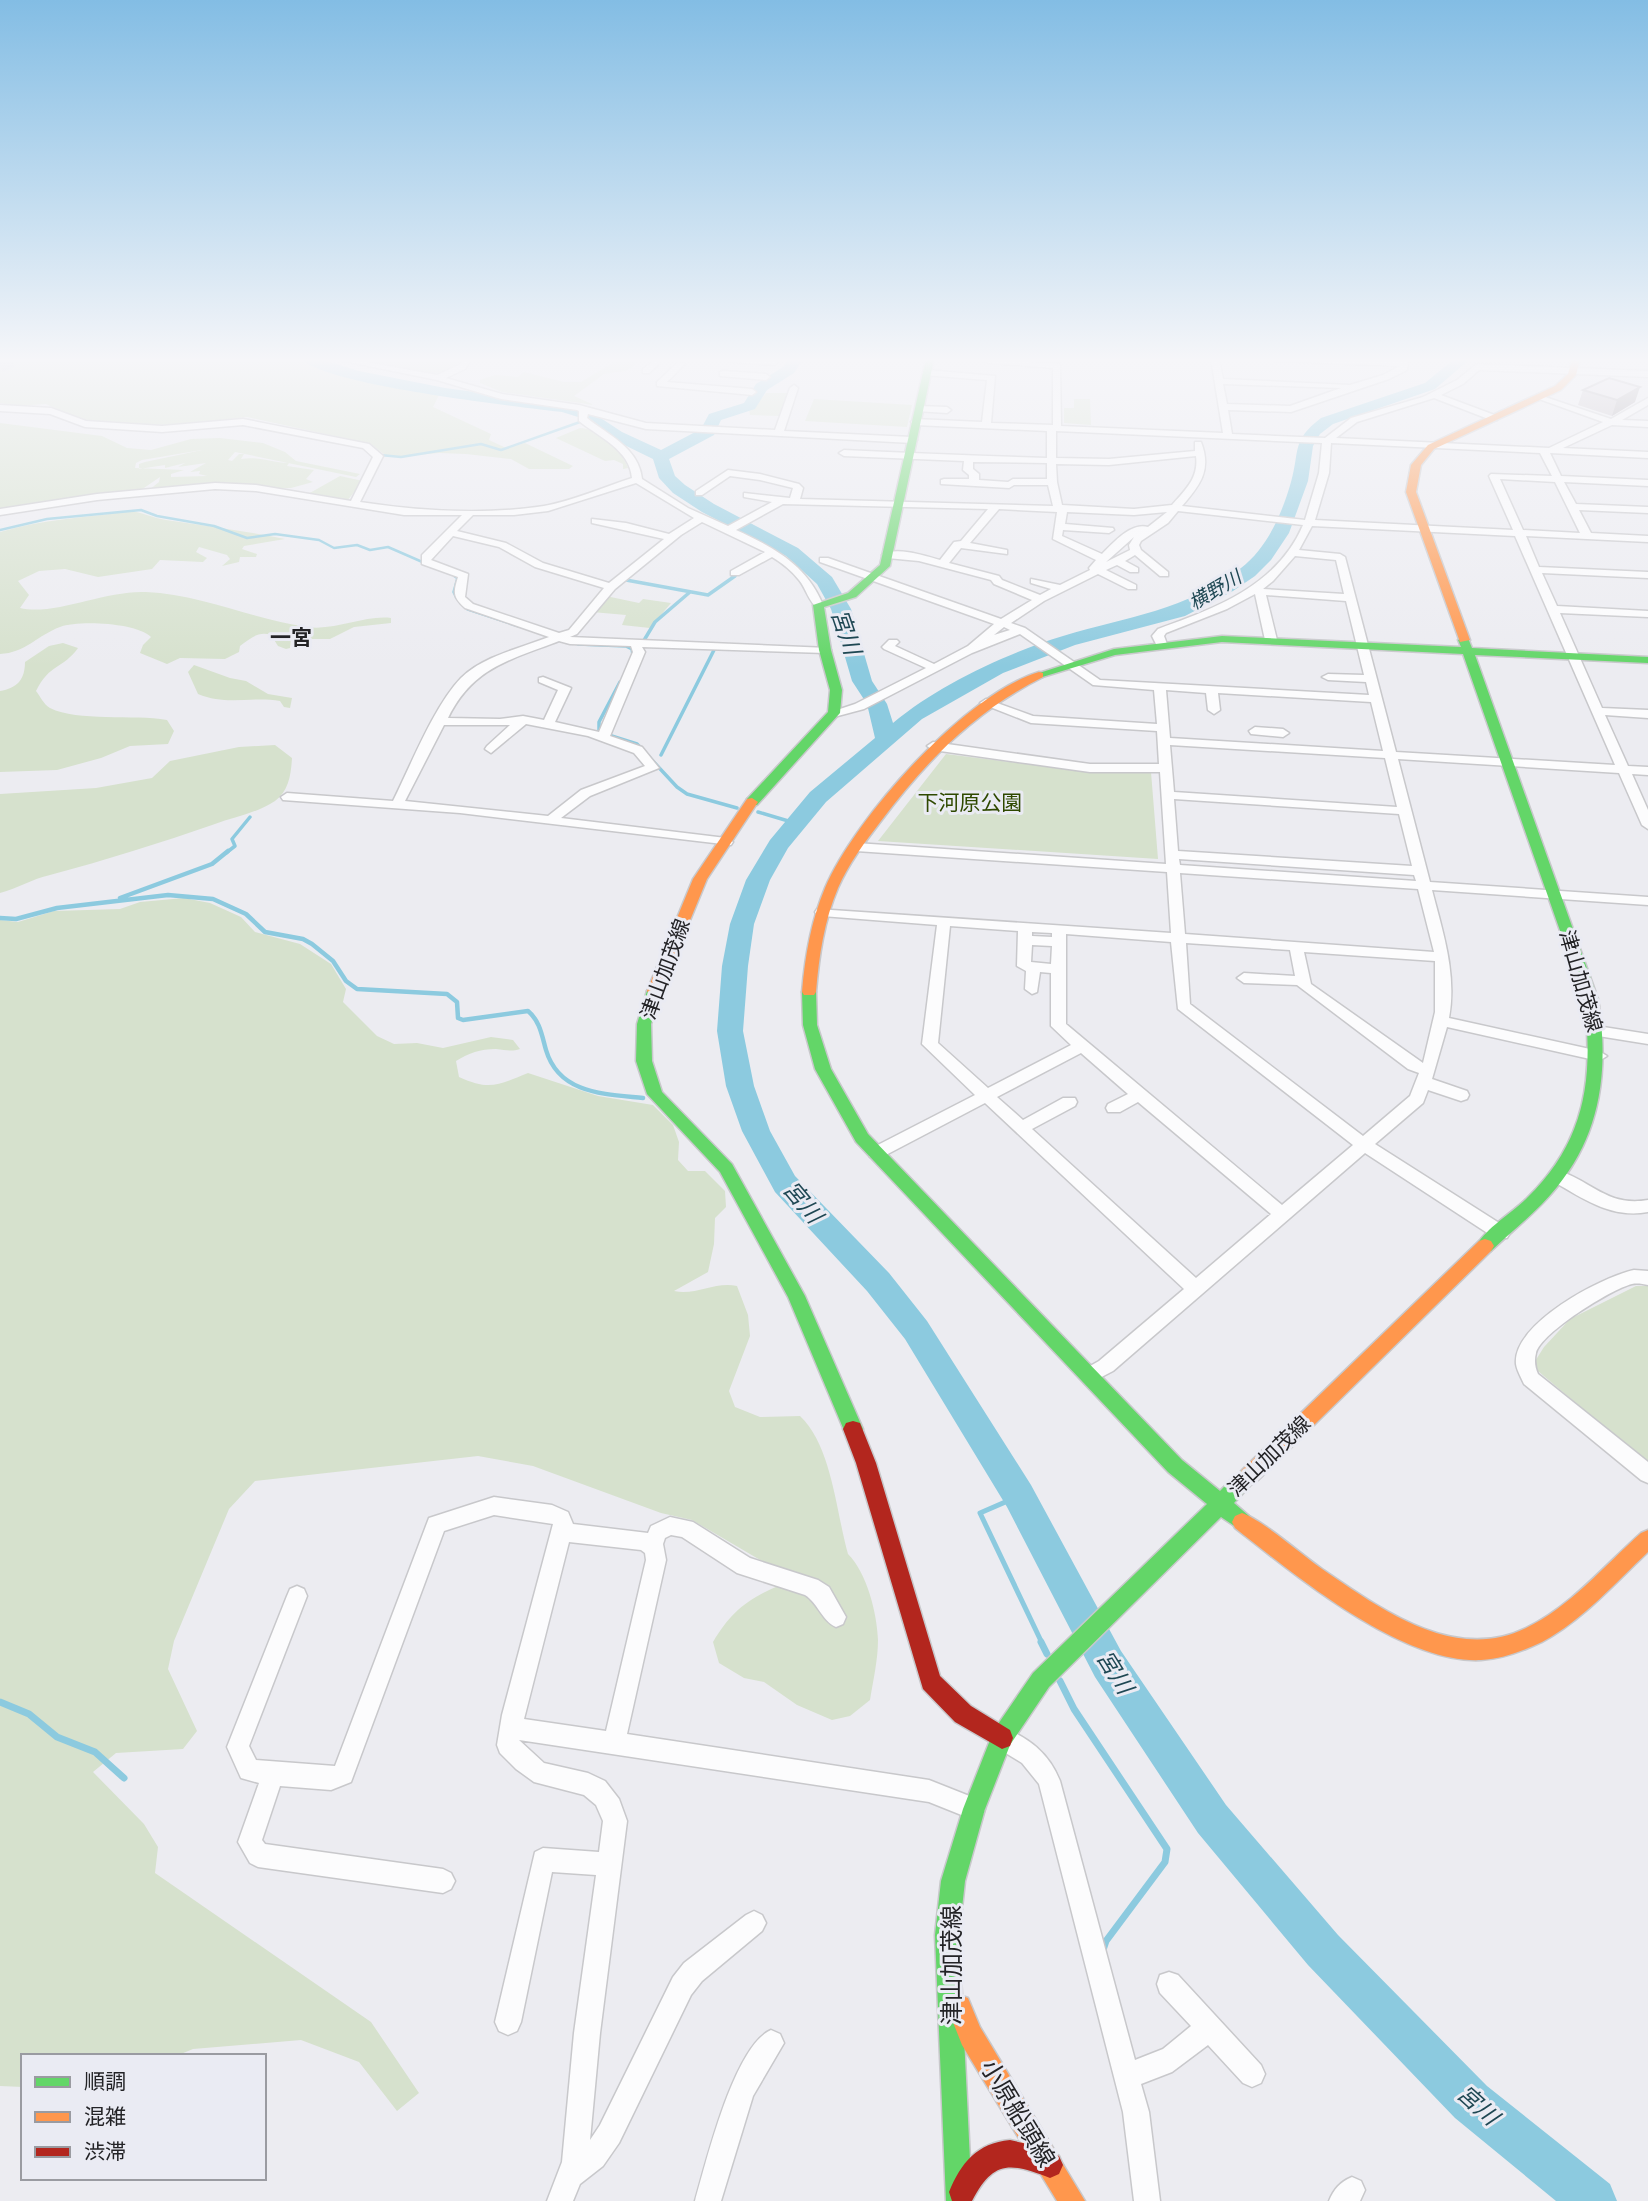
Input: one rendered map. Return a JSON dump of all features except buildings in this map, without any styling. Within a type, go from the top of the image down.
[{"type":"main road","points":[[842,712],[825,650],[823,604],[845,598],[874,578],[885,566],[907,462]]},
{"type":"main road","name":"津山加茂線","points":[[959,2201],[947,1935],[953,1881],[974,1808],[1002,1738],[1041,1680],[1217,1505],[1557,1176],[1576,1150],[1589,1119],[1597,1087],[1600,1056],[1591,999],[1411,492],[1411,480],[1418,462]]},
{"type":"main road","points":[[1648,660],[1222,639],[1161,644],[1065,663],[986,703],[957,723],[933,746],[856,847],[841,869],[822,912],[809,974],[808,1021],[817,1058],[838,1101],[862,1138],[876,1153],[1175,1466],[1217,1505],[1348,1598],[1401,1630],[1435,1644],[1467,1649],[1497,1649],[1523,1641],[1543,1630],[1648,1539]]},
{"type":"main road","name":"津山加茂線","points":[[842,712],[758,793],[701,879],[652,996],[642,1042],[649,1082],[660,1102],[726,1168],[796,1296],[845,1407],[866,1463],[930,1682],[943,1698],[969,1720],[1002,1738]]},
{"type":"main road","name":"小原船頭線","points":[[949,1985],[971,2036],[1072,2201]]},
{"type":"main road","points":[[959,2201],[966,2178],[981,2162],[995,2155],[1022,2153],[1050,2165]]},
{"type":"street","points":[[355,503],[375,462]]},
{"type":"street","points":[[632,462],[636,469],[636,480]]},
{"type":"street","points":[[938,470],[940,462]]},
{"type":"street","points":[[969,462],[968,470],[974,474],[974,482]]},
{"type":"street","points":[[1051,462],[1052,482],[1060,508],[1061,527]]},
{"type":"street","points":[[973,648],[1003,623],[1040,599],[1083,575],[1118,561],[1135,549],[1137,539],[1160,524],[1175,509],[1201,475],[1200,462]]},
{"type":"street","points":[[1161,644],[1158,636],[1162,631],[1216,611],[1256,592],[1278,571],[1294,553],[1325,462]]},
{"type":"street","points":[[1551,462],[1587,536]]},
{"type":"street","points":[[699,493],[728,473],[796,486],[798,488],[794,501]]},
{"type":"street","points":[[1648,484],[1494,476],[1648,824]]},
{"type":"street","points":[[0,512],[97,497],[215,486],[256,488],[404,512],[469,514],[548,508],[636,480],[702,518],[730,529],[771,552],[805,580],[823,604]]},
{"type":"street","points":[[944,482],[1052,482]]},
{"type":"street","points":[[747,495],[781,501],[1134,512],[1175,509],[1304,523],[1648,539]]},
{"type":"street","points":[[730,529],[781,501]]},
{"type":"street","points":[[963,545],[996,506]]},
{"type":"street","points":[[1573,507],[1648,510]]},
{"type":"street","points":[[463,578],[464,576],[426,562],[426,557],[469,514]]},
{"type":"street","points":[[398,803],[452,698],[474,673],[504,657],[561,639],[579,626],[611,587],[671,538],[702,518]]},
{"type":"street","points":[[596,522],[626,526],[671,538]]},
{"type":"street","points":[[1083,575],[1133,532],[1160,524]]},
{"type":"street","points":[[1103,559],[1057,537],[1057,529],[1108,530]]},
{"type":"street","points":[[452,533],[502,545],[551,569],[611,587]]},
{"type":"street","points":[[1119,542],[1135,549],[1164,574]]},
{"type":"street","points":[[943,564],[958,544],[1003,552]]},
{"type":"street","points":[[735,572],[771,552]]},
{"type":"street","points":[[1090,1375],[1106,1366],[1417,1099],[1442,1021],[1445,1000],[1443,957],[1340,558],[1294,553]]},
{"type":"street","points":[[887,555],[943,564],[995,578],[998,583],[1040,599]]},
{"type":"street","points":[[439,567],[450,560]]},
{"type":"street","points":[[824,560],[1023,632],[1097,683],[1377,699]]},
{"type":"street","points":[[1118,561],[1134,570]]},
{"type":"street","points":[[475,570],[463,578],[460,598],[482,612],[561,639],[582,643],[825,650]]},
{"type":"street","points":[[1098,570],[1132,587]]},
{"type":"street","points":[[1536,570],[1648,575]]},
{"type":"street","points":[[1035,581],[1059,588]]},
{"type":"street","points":[[1256,592],[1351,598]]},
{"type":"street","points":[[1256,592],[1271,640]]},
{"type":"street","points":[[482,612],[495,605]]},
{"type":"street","points":[[1553,609],[1648,614]]},
{"type":"street","points":[[842,712],[892,690],[973,648],[1023,632]]},
{"type":"street","points":[[893,642],[888,647],[935,668]]},
{"type":"street","points":[[603,734],[639,652],[635,644]]},
{"type":"street","points":[[1328,677],[1372,679]]},
{"type":"street","points":[[543,680],[565,688],[548,724]]},
{"type":"street","points":[[1273,708],[1281,680]]},
{"type":"street","points":[[1160,687],[1183,1006],[1364,1145],[1501,1233]]},
{"type":"street","points":[[1212,690],[1214,710]]},
{"type":"street","points":[[986,703],[1031,719],[1273,747],[1648,771]]},
{"type":"street","points":[[1598,711],[1648,714]]},
{"type":"street","points":[[440,721],[500,723],[523,720],[603,734],[638,750],[653,768],[612,781],[586,794],[558,811],[552,819]]},
{"type":"street","points":[[491,750],[523,720]]},
{"type":"street","points":[[1255,731],[1283,733]]},
{"type":"street","points":[[1269,732],[1273,747]]},
{"type":"street","points":[[933,746],[1090,768],[1165,768]]},
{"type":"street","points":[[1168,795],[1405,811]]},
{"type":"street","points":[[287,797],[398,803],[552,819],[726,842]]},
{"type":"street","points":[[856,847],[1172,861],[1422,878],[1554,895],[1648,901]]},
{"type":"street","points":[[822,912],[944,921],[1059,936],[1177,938],[1443,957]]},
{"type":"street","points":[[944,921],[930,1044],[1195,1287]]},
{"type":"street","points":[[1025,933],[1024,966],[1059,969]]},
{"type":"street","points":[[1059,936],[1058,1026],[1282,1214]]},
{"type":"street","points":[[1296,946],[1304,986],[1426,1076],[1461,1095]]},
{"type":"street","points":[[1032,989],[1033,966]]},
{"type":"street","points":[[1244,978],[1302,981]]},
{"type":"street","points":[[1442,1021],[1600,1056]]},
{"type":"street","points":[[1597,1031],[1648,1039]]},
{"type":"street","points":[[876,1153],[1082,1046]]},
{"type":"street","points":[[1114,1108],[1139,1095]]},
{"type":"street","points":[[1021,1128],[1069,1102]]},
{"type":"street","points":[[1557,1176],[1616,1207],[1635,1210],[1648,1206]]},
{"type":"street","points":[[1648,1278],[1631,1277],[1565,1310],[1533,1340],[1525,1354],[1524,1368],[1531,1379],[1648,1474]]},
{"type":"street","points":[[297,1596],[238,1747],[249,1770],[331,1779],[343,1774],[436,1524],[494,1506],[552,1514],[561,1518],[561,1532],[513,1715],[513,1728],[507,1738],[508,1745],[539,1773],[587,1784],[599,1790],[612,1808],[615,1821],[575,2162],[560,2201]]},
{"type":"street","points":[[652,1546],[658,1532],[670,1526],[686,1528],[744,1566],[811,1587],[822,1594],[836,1616]]},
{"type":"street","points":[[561,1532],[646,1541],[652,1546],[656,1560],[614,1743]]},
{"type":"street","points":[[513,1728],[929,1791],[974,1808]]},
{"type":"street","points":[[1002,1738],[1026,1749],[1040,1763],[1049,1780],[1136,2112],[1147,2201]]},
{"type":"street","points":[[273,1774],[250,1842],[258,1855],[443,1881]]},
{"type":"street","points":[[508,2022],[543,1860],[609,1864]]},
{"type":"street","points":[[571,2174],[599,2152],[615,2127],[631,2087],[682,1986],[693,1972],[754,1923]]},
{"type":"street","points":[[1169,1984],[1252,2074]]},
{"type":"street","points":[[1127,2074],[1161,2066],[1209,2027]]},
{"type":"street","points":[[708,2201],[742,2090],[771,2043]]},
{"type":"green space","points":[[0,462],[139,462],[135,468],[139,468],[139,464],[146,462],[300,462],[360,474],[356,477],[289,463],[287,466],[314,470],[306,479],[313,482],[291,488],[149,490],[159,482],[160,477],[141,490],[0,510]],"holes":[[[185,463],[178,467],[206,463],[190,472],[200,471],[199,474],[207,476],[171,477],[171,474],[184,470],[143,468],[165,465],[165,468]]]},
{"type":"green space","points":[[516,462],[564,462],[573,466],[569,469],[529,469]]},
{"type":"green space","points":[[340,476],[363,481],[347,501],[308,494]]},
{"type":"green space","points":[[129,511],[166,520],[285,539],[244,546],[242,549],[257,554],[256,557],[240,557],[239,562],[222,566],[230,559],[227,555],[199,547],[196,552],[207,558],[203,562],[160,560],[152,569],[98,577],[65,569],[39,571],[18,581],[29,595],[20,608],[49,609],[130,592],[146,592],[187,597],[307,627],[329,627],[381,618],[391,618],[391,623],[354,627],[330,639],[291,639],[290,648],[286,649],[278,646],[271,635],[262,634],[248,640],[240,646],[239,652],[225,659],[180,658],[167,664],[140,653],[151,637],[144,632],[107,624],[80,624],[52,630],[24,647],[0,654],[0,532],[48,521]]},
{"type":"green space","points":[[606,596],[639,603],[643,599],[671,603],[650,628],[622,625],[626,615],[592,612]]},
{"type":"green space","points":[[63,643],[78,648],[41,682],[36,691],[46,705],[75,715],[167,720],[174,731],[168,744],[130,746],[101,758],[57,770],[0,772],[0,691],[19,682],[25,662],[49,646]]},
{"type":"green space","points":[[194,665],[246,681],[268,694],[292,698],[290,708],[284,707],[280,701],[229,700],[198,694],[188,672]]},
{"type":"green space","points":[[275,745],[292,758],[291,770],[280,797],[268,805],[153,845],[43,877],[0,893],[0,794],[96,788],[152,778],[170,761],[239,747]]},
{"type":"green space","name":"下河原公園","points":[[946,754],[1091,772],[1151,772],[1158,859],[878,841]]},
{"type":"green space","points":[[184,898],[210,903],[241,917],[255,932],[300,944],[331,964],[346,989],[343,1002],[377,1036],[394,1044],[417,1043],[443,1048],[491,1037],[513,1040],[520,1049],[485,1050],[465,1056],[456,1061],[459,1077],[479,1084],[494,1085],[528,1073],[598,1096],[653,1105],[673,1125],[679,1142],[678,1160],[688,1171],[705,1171],[725,1191],[726,1207],[715,1218],[714,1244],[708,1272],[674,1291],[690,1292],[721,1285],[737,1286],[748,1315],[750,1336],[729,1391],[735,1407],[760,1417],[800,1416],[811,1429],[832,1480],[848,1554],[866,1582],[876,1618],[878,1648],[870,1700],[850,1716],[832,1720],[797,1705],[764,1682],[744,1678],[719,1663],[713,1642],[740,1608],[778,1586],[777,1570],[692,1520],[661,1513],[533,1466],[478,1456],[255,1481],[229,1509],[174,1641],[168,1669],[197,1731],[183,1749],[116,1753],[93,1772],[144,1824],[158,1847],[155,1873],[371,2022],[419,2093],[397,2111],[359,2062],[301,2040],[193,2049],[181,2054],[21,2054],[21,2087],[0,2086],[0,920],[18,922],[54,911],[120,909],[140,902]]},
{"type":"green space","points":[[1636,1286],[1648,1286],[1648,1464],[1532,1366],[1544,1347],[1570,1319]]},
{"type":"waterway","name":"宮川","points":[[662,462],[667,478],[679,489],[708,508],[792,552],[825,581],[841,609],[862,681],[877,704],[886,739]]},
{"type":"waterway","name":"宮川","points":[[1303,462],[1300,481],[1280,533],[1265,556],[1248,572],[1226,587],[1178,612],[1068,641],[996,669],[915,715],[818,797],[778,845],[758,880],[742,924],[735,966],[730,1031],[740,1086],[756,1131],[785,1184],[878,1282],[916,1330],[1019,1496],[1108,1664],[1212,1819],[1323,1950],[1471,2102],[1593,2201]]},
{"type":"waterway","points":[[0,530],[47,519],[141,510],[157,516],[214,526],[247,538],[275,534],[319,540],[334,548],[357,545],[370,550],[388,547],[443,571]]},
{"type":"waterway","points":[[452,574],[457,577]]},
{"type":"waterway","points":[[732,577],[737,574]]},
{"type":"waterway","points":[[455,576],[458,578],[454,592],[457,598]]},
{"type":"waterway","points":[[628,578],[626,580],[708,595],[735,576]]},
{"type":"waterway","points":[[643,642],[655,622],[690,592]]},
{"type":"waterway","points":[[468,609],[519,626]]},
{"type":"waterway","points":[[578,644],[626,646],[632,649],[633,655]]},
{"type":"waterway","points":[[661,755],[714,650]]},
{"type":"waterway","points":[[620,682],[599,722],[599,732],[637,744],[677,787],[687,794],[737,808]]},
{"type":"waterway","points":[[758,812],[795,823]]},
{"type":"waterway","points":[[226,853],[235,846],[232,839],[250,817]]},
{"type":"waterway","points":[[120,898],[212,864],[228,851]]},
{"type":"waterway","points":[[0,918],[16,919],[57,908],[168,895],[213,899],[246,914],[265,932],[303,939],[312,944],[333,961],[346,981],[357,989],[447,994],[457,1002],[458,1018],[463,1020],[528,1011],[538,1024],[552,1065],[561,1076],[599,1093],[643,1098]]},
{"type":"waterway","points":[[1019,1496],[980,1513],[1042,1643]]},
{"type":"waterway","points":[[1041,1642],[1047,1654]]},
{"type":"waterway","points":[[1060,1681],[1074,1709],[1167,1849],[1165,1862],[1106,1941],[1103,1950]]},
{"type":"waterway","points":[[0,1702],[29,1714],[57,1737],[95,1752],[124,1778]]},
{"type":"traffic: fast","points":[[752,802],[834,713],[836,690],[825,650],[818,605],[852,595],[885,566],[908,462]]},
{"type":"traffic: fast","points":[[1039,675],[1114,652],[1222,639],[1648,660]]},
{"type":"traffic: fast","points":[[1464,640],[1591,999],[1596,1045],[1594,1090],[1589,1112],[1571,1154],[1542,1193],[1485,1246]]},
{"type":"traffic: fast","points":[[654,991],[644,1024],[644,1061],[655,1094],[726,1168],[796,1296],[853,1429]]},
{"type":"traffic: fast","points":[[809,992],[810,1025],[823,1069],[862,1138],[1175,1466],[1242,1522]]},
{"type":"traffic: fast","points":[[959,2201],[947,1935],[953,1881],[974,1809],[1002,1738],[1041,1680],[1249,1476]]},
{"type":"traffic: slow","points":[[1419,462],[1411,492],[1464,640]]},
{"type":"traffic: slow","points":[[809,992],[813,952],[827,899],[836,877],[860,841],[913,772],[950,734],[991,701],[1039,675]]},
{"type":"traffic: slow","points":[[654,991],[700,879],[752,802]]},
{"type":"traffic: slow","points":[[1249,1476],[1485,1246]]},
{"type":"traffic: slow","points":[[1242,1522],[1328,1585],[1400,1629],[1452,1647],[1480,1650],[1507,1646],[1550,1625],[1594,1590],[1648,1539]]},
{"type":"traffic: slow","points":[[959,2007],[971,2036],[1072,2201]]},
{"type":"traffic: jam","points":[[853,1429],[866,1463],[931,1682],[963,1714],[1002,1738]]},
{"type":"traffic: jam","points":[[962,2192],[978,2166],[998,2154],[1022,2155],[1050,2165]]},
{"type":"district","name":"一宮","points":[[291,637]]},
{"type":"water label","name":"横野川","points":[[1215,590]]}]
